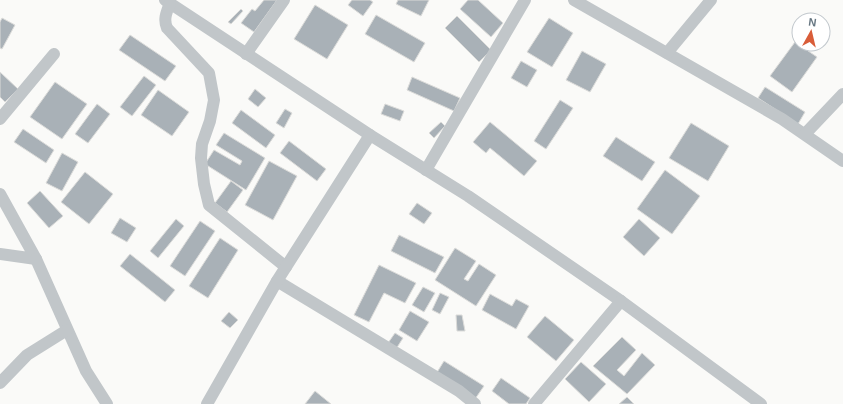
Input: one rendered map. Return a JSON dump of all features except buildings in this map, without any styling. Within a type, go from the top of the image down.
[{"type":"street","points":[[246,54],[284,0]]},
{"type":"street","points":[[426,170],[525,0]]},
{"type":"street","points":[[574,0],[805,134],[843,161]]},
{"type":"street","points":[[667,53],[711,0]]},
{"type":"street","points":[[286,266],[209,205],[204,184],[202,158],[202,144],[210,121],[214,100],[209,73],[167,28],[165,23],[167,1],[370,135],[468,196],[621,301],[761,404]]},
{"type":"street","points":[[0,119],[54,54]]},
{"type":"street","points":[[805,134],[843,94]]},
{"type":"street","points":[[208,404],[286,266],[370,135]]},
{"type":"street","points":[[0,194],[36,259],[86,371],[107,404]]},
{"type":"street","points":[[0,254],[36,259]]},
{"type":"street","points":[[277,282],[459,391],[475,404]]},
{"type":"street","points":[[534,404],[621,301]]},
{"type":"street","points":[[0,383],[27,355],[67,330]]}]
